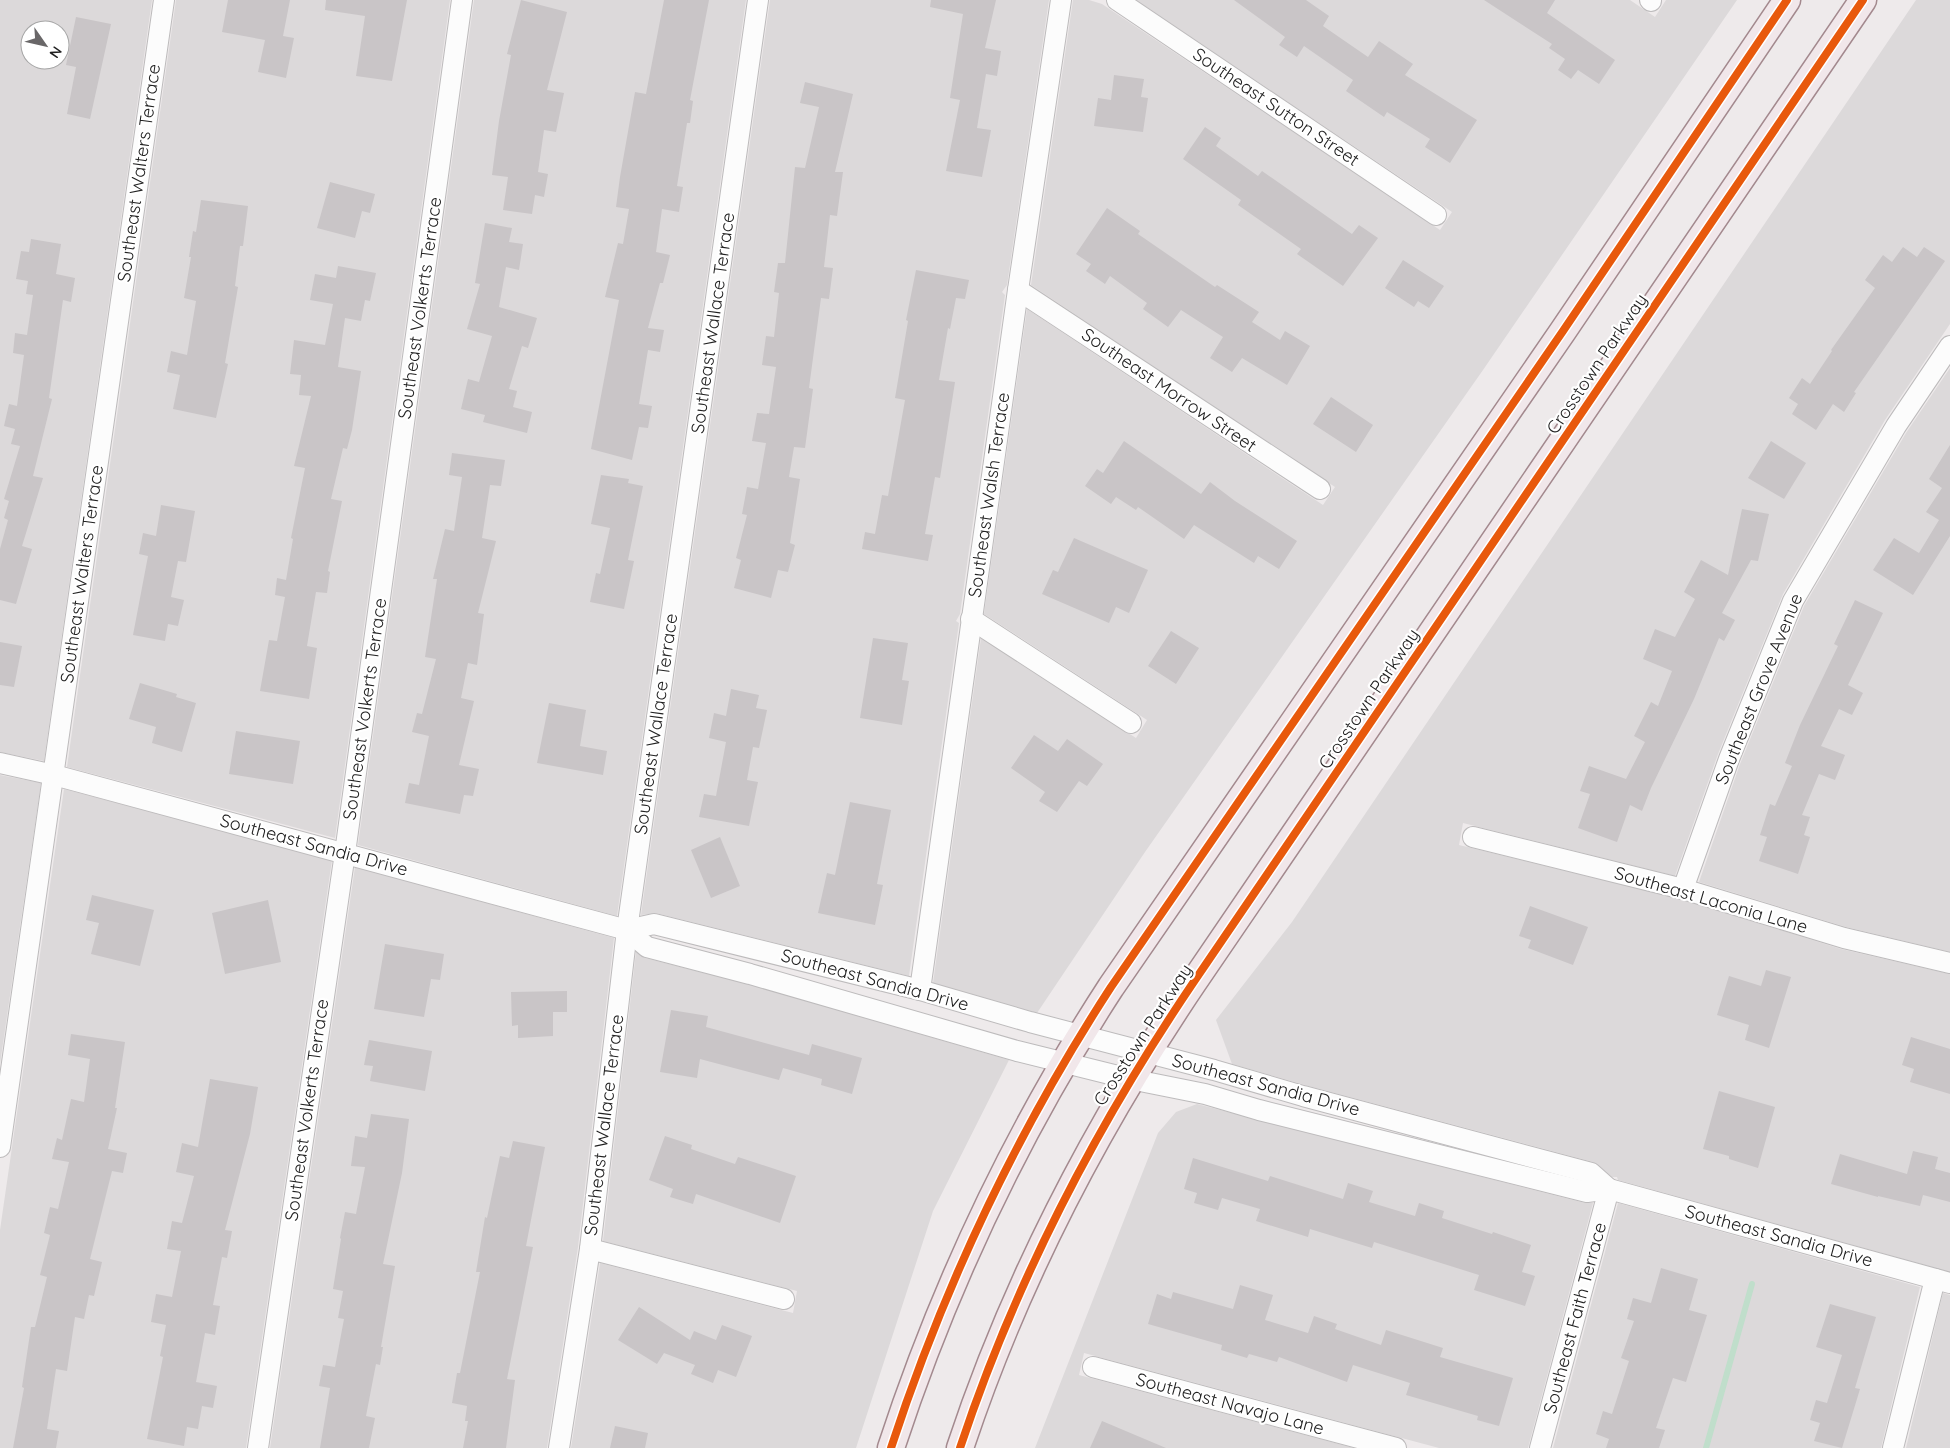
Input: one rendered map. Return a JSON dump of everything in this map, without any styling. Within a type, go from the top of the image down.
[{"type":"main road","points":[[891,1448],[921,1360],[973,1239],[1034,1117],[1080,1035],[1117,978],[1557,339],[1786,0]]},
{"type":"main road","name":"Crosstown Parkway","points":[[960,1448],[991,1362],[1037,1253],[1072,1183],[1130,1079],[1863,0]]},
{"type":"street","name":"Southeast Walters Terrace","points":[[0,1147],[164,0]]},
{"type":"street","name":"Southeast Volkerts Terrace","points":[[258,1448],[345,853],[462,0]]},
{"type":"street","name":"Southeast Wallace Terrace","points":[[559,1448],[590,1249],[627,930],[758,0]]},
{"type":"street","name":"Southeast Walsh Terrace","points":[[920,990],[971,619],[1061,0]]},
{"type":"street","name":"Southeast Sutton Street","points":[[1117,0],[1436,215]]},
{"type":"street","name":"Southeast Morrow Street","points":[[1018,290],[1320,489]]},
{"type":"street","name":"Southeast Grove Avenue","points":[[1683,889],[1729,759],[1793,601],[1896,426],[1950,346]]},
{"type":"street","points":[[971,619],[1131,723]]},
{"type":"street","name":"Southeast Sandia Drive","points":[[0,763],[54,775],[627,930],[647,947],[750,974],[1063,1063],[1205,1094],[1259,1110],[1587,1192],[1609,1189],[1942,1281]]},
{"type":"street","name":"Southeast Laconia Lane","points":[[1473,837],[1683,889],[1844,938],[1950,963]]},
{"type":"street","name":"Southeast Sandia Drive","points":[[627,930],[654,924],[920,990],[1303,1096],[1592,1173],[1609,1189]]},
{"type":"street","name":"Southeast Faith Terrace","points":[[1540,1448],[1609,1189]]},
{"type":"street","points":[[590,1249],[784,1299]]},
{"type":"street","points":[[1894,1448],[1942,1281]]},
{"type":"street","name":"Southeast Navajo Lane","points":[[1093,1367],[1396,1448]]},
{"type":"shaded area","points":[[0,0],[152,0],[44,761],[0,752]]},
{"type":"shaded area","points":[[176,0],[450,0],[335,838],[67,767]]},
{"type":"shaded area","points":[[474,0],[746,0],[617,916],[358,845]]},
{"type":"shaded area","points":[[770,0],[1049,0],[1007,285],[1002,292],[1005,295],[960,614],[956,621],[959,623],[909,976],[656,913],[641,915]]},
{"type":"shaded area","points":[[1073,0],[1089,0],[1102,4],[1440,230],[1452,212],[1136,0],[1630,0],[1655,17],[1666,0],[1737,0],[1483,370],[1145,852],[1037,1013],[933,983],[981,638],[1136,738],[1147,720],[984,614],[1027,309],[1323,505],[1335,487],[1031,285]]},
{"type":"shaded area","points":[[1916,0],[1950,0],[1950,324],[1885,420],[1783,594],[1718,754],[1675,876],[1463,823],[1459,845],[1681,899],[1841,949],[1950,974],[1950,1272],[1618,1180],[1617,1177],[1612,1177],[1593,1162],[1232,1064],[1216,1020],[1292,922]]},
{"type":"shaded area","points":[[1950,368],[1950,952],[1846,927],[1699,882],[1740,764],[1804,606],[1906,433]]},
{"type":"shaded area","points":[[0,775],[41,783],[0,1064]]},
{"type":"shaded area","points":[[64,789],[332,860],[246,1448],[0,1448],[0,1230]]},
{"type":"shaded area","points":[[355,867],[614,938],[578,1247],[547,1448],[270,1448]]},
{"type":"shaded area","points":[[636,952],[645,958],[748,984],[1009,1060],[933,1211],[856,1448],[571,1448],[600,1263],[793,1313],[797,1291],[603,1241]]},
{"type":"shaded area","points":[[1197,1104],[1585,1203],[1593,1203],[1528,1448],[1439,1448],[1084,1353],[1079,1375],[1354,1448],[1035,1448],[1158,1133],[1176,1112]]},
{"type":"shaded area","points":[[1618,1203],[1920,1287],[1881,1448],[1553,1448]]},
{"type":"shaded area","points":[[1943,1293],[1950,1295],[1950,1448],[1906,1448]]},
{"type":"building","points":[[228,0],[290,0],[283,36],[294,38],[286,78],[258,72],[265,40],[222,32]]},
{"type":"building","points":[[326,0],[407,0],[392,81],[356,76],[365,16],[325,10]]},
{"type":"building","points":[[521,0],[567,12],[547,90],[564,93],[556,132],[544,130],[538,172],[548,174],[544,197],[535,195],[532,214],[503,210],[508,177],[492,175],[499,121],[511,55],[507,54]]},
{"type":"building","points":[[664,0],[709,0],[690,100],[693,101],[690,123],[687,123],[677,186],[683,187],[679,212],[662,209],[656,252],[670,255],[648,328],[664,330],[660,352],[648,350],[639,404],[652,406],[648,428],[639,427],[632,460],[591,449],[619,300],[605,297],[618,243],[623,244],[629,209],[616,207],[620,177],[635,92],[646,94]]},
{"type":"building","points":[[931,0],[996,0],[985,48],[1001,51],[997,76],[986,74],[977,128],[991,130],[982,177],[946,171],[960,100],[950,98],[963,14],[930,7]]},
{"type":"building","points":[[1234,0],[1306,0],[1329,16],[1323,26],[1368,57],[1379,41],[1413,64],[1405,75],[1477,120],[1450,163],[1425,147],[1430,139],[1387,112],[1384,117],[1346,91],[1353,80],[1304,46],[1297,57],[1279,45],[1285,37]]},
{"type":"building","points":[[1484,0],[1555,0],[1547,13],[1615,60],[1599,84],[1578,70],[1571,79],[1558,70],[1565,59],[1549,48],[1552,44]]},
{"type":"building","points":[[76,17],[111,24],[90,119],[67,114],[76,67],[70,66],[70,46]]},
{"type":"building","points":[[1114,75],[1144,79],[1141,97],[1148,98],[1143,132],[1094,126],[1098,98],[1111,100]]},
{"type":"building","points":[[805,82],[853,94],[835,172],[843,172],[837,216],[830,215],[824,267],[833,268],[829,299],[821,298],[809,388],[813,389],[805,448],[794,447],[789,477],[800,479],[790,543],[795,545],[788,572],[778,570],[771,598],[734,588],[741,560],[736,558],[747,515],[742,514],[747,487],[758,489],[766,443],[752,441],[757,413],[769,414],[776,367],[762,365],[766,336],[774,337],[779,293],[774,292],[778,263],[785,263],[795,167],[805,168],[819,107],[800,103]]},
{"type":"building","points":[[1205,127],[1221,138],[1216,146],[1258,176],[1262,171],[1352,234],[1359,225],[1378,238],[1343,286],[1297,254],[1301,249],[1238,205],[1241,200],[1183,159]]},
{"type":"building","points":[[330,182],[375,194],[370,213],[362,211],[355,238],[317,228]]},
{"type":"building","points":[[201,200],[248,206],[243,246],[240,246],[235,286],[238,287],[225,363],[228,364],[216,418],[173,409],[180,375],[167,372],[171,351],[187,355],[196,301],[184,298],[193,231],[196,232]]},
{"type":"building","points":[[1107,208],[1140,231],[1138,234],[1215,287],[1217,285],[1259,312],[1252,322],[1280,340],[1285,331],[1310,346],[1287,385],[1242,358],[1232,372],[1210,358],[1223,337],[1181,310],[1168,327],[1143,309],[1147,303],[1110,276],[1105,284],[1086,271],[1091,264],[1076,254]]},
{"type":"building","points":[[485,223],[512,228],[509,242],[523,244],[519,270],[506,267],[499,307],[537,318],[528,348],[522,346],[509,389],[517,391],[513,407],[532,412],[527,433],[483,422],[485,415],[461,409],[468,379],[479,382],[492,336],[467,329],[480,284],[475,283]]},
{"type":"building","points":[[31,239],[61,244],[56,274],[75,278],[71,302],[63,300],[49,398],[52,399],[33,476],[43,478],[22,546],[32,549],[16,604],[0,600],[0,549],[8,520],[4,518],[9,501],[4,499],[20,446],[11,444],[15,429],[4,426],[9,404],[17,406],[24,355],[13,353],[15,333],[27,335],[33,295],[26,294],[28,281],[16,279],[21,251],[29,252]]},
{"type":"building","points":[[1903,247],[1917,257],[1924,247],[1945,261],[1854,392],[1856,393],[1844,412],[1833,404],[1816,430],[1792,414],[1798,404],[1789,398],[1802,378],[1810,384],[1831,350],[1875,288],[1865,280],[1883,255],[1892,262]]},
{"type":"building","points":[[1403,260],[1444,286],[1429,308],[1418,301],[1414,307],[1385,288]]},
{"type":"building","points":[[338,266],[376,273],[370,301],[365,300],[361,321],[345,318],[338,367],[361,371],[352,430],[347,449],[343,448],[331,499],[342,501],[328,571],[330,572],[327,593],[316,592],[307,646],[317,648],[309,699],[260,691],[269,640],[277,641],[285,597],[275,595],[277,578],[286,580],[293,539],[291,538],[305,468],[294,466],[311,396],[299,395],[301,375],[290,374],[294,340],[325,345],[333,304],[310,300],[315,274],[336,278]]},
{"type":"building","points":[[916,270],[969,280],[965,299],[956,298],[950,329],[948,328],[939,380],[955,382],[940,478],[935,477],[925,534],[933,535],[928,561],[862,549],[865,532],[875,534],[882,495],[888,496],[905,400],[895,398],[908,321],[906,320]]},
{"type":"building","points":[[1331,397],[1373,425],[1356,452],[1313,424]]},
{"type":"building","points":[[1124,441],[1201,494],[1210,482],[1235,501],[1297,541],[1279,569],[1258,556],[1254,563],[1194,525],[1184,539],[1138,507],[1136,510],[1116,497],[1111,504],[1085,486],[1097,469],[1103,473]]},
{"type":"building","points":[[1771,441],[1806,463],[1784,499],[1748,478]]},
{"type":"building","points":[[1950,445],[1950,536],[1913,595],[1873,570],[1894,538],[1919,553],[1939,520],[1926,512],[1942,488],[1929,479]]},
{"type":"building","points":[[452,453],[505,460],[501,486],[490,485],[482,538],[496,541],[478,613],[484,614],[477,665],[468,663],[461,698],[474,701],[459,765],[479,769],[473,796],[464,795],[460,814],[405,803],[409,783],[419,785],[429,736],[412,732],[417,713],[422,714],[436,659],[425,657],[437,579],[433,579],[445,529],[454,531],[462,477],[449,475]]},
{"type":"building","points":[[601,475],[629,479],[628,483],[643,486],[628,560],[634,561],[624,609],[590,602],[596,573],[600,574],[610,528],[591,524]]},
{"type":"building","points":[[161,505],[195,511],[186,562],[178,561],[171,597],[184,600],[178,626],[168,624],[165,641],[133,635],[148,556],[139,554],[143,533],[156,536]]},
{"type":"building","points":[[1742,509],[1769,514],[1758,561],[1751,560],[1722,613],[1735,620],[1724,641],[1719,638],[1694,699],[1651,788],[1642,811],[1630,805],[1617,842],[1578,828],[1590,794],[1580,791],[1589,766],[1626,779],[1645,742],[1634,736],[1651,702],[1658,706],[1672,671],[1643,659],[1655,629],[1675,637],[1695,599],[1684,592],[1701,560],[1728,575]]},
{"type":"building","points":[[1074,538],[1148,570],[1129,613],[1116,607],[1109,623],[1042,594],[1053,570],[1058,572]]},
{"type":"building","points":[[1855,600],[1883,613],[1848,685],[1863,693],[1852,715],[1839,709],[1821,746],[1845,755],[1835,780],[1819,774],[1802,815],[1810,817],[1804,835],[1810,837],[1798,874],[1759,861],[1767,837],[1760,835],[1770,804],[1775,806],[1792,766],[1785,763],[1800,725],[1838,646],[1834,644]]},
{"type":"building","points":[[1171,631],[1199,648],[1176,684],[1148,666]]},
{"type":"building","points":[[873,638],[908,643],[902,680],[909,681],[902,725],[860,718]]},
{"type":"building","points":[[0,642],[22,646],[14,687],[0,685]]},
{"type":"building","points":[[140,683],[177,694],[176,697],[196,703],[182,752],[152,743],[156,727],[129,719]]},
{"type":"building","points":[[731,689],[759,695],[756,708],[767,710],[759,748],[753,747],[747,780],[758,782],[749,826],[699,817],[704,794],[716,796],[726,742],[709,738],[714,713],[726,716]]},
{"type":"building","points":[[549,703],[586,710],[580,746],[607,751],[603,775],[537,763]]},
{"type":"building","points":[[236,731],[300,741],[293,784],[229,774]]},
{"type":"building","points":[[1034,735],[1058,751],[1067,739],[1103,764],[1087,786],[1079,781],[1057,812],[1039,801],[1045,792],[1011,768]]},
{"type":"building","points":[[850,802],[891,810],[877,884],[883,885],[875,925],[818,913],[827,873],[835,875]]},
{"type":"building","points":[[720,837],[740,886],[711,898],[691,850]]},
{"type":"building","points":[[92,895],[154,910],[140,966],[91,954],[99,923],[86,920]]},
{"type":"building","points":[[268,900],[281,962],[225,974],[212,913]]},
{"type":"building","points":[[1530,906],[1588,927],[1573,965],[1528,948],[1531,940],[1519,936]]},
{"type":"building","points":[[385,944],[444,954],[440,980],[431,979],[424,1017],[374,1009]]},
{"type":"building","points":[[1766,970],[1791,977],[1769,1048],[1745,1040],[1749,1025],[1717,1015],[1729,976],[1761,986]]},
{"type":"building","points":[[567,991],[567,1012],[553,1012],[553,1036],[518,1038],[518,1025],[512,1026],[511,992]]},
{"type":"building","points":[[671,1010],[708,1016],[706,1027],[809,1055],[812,1044],[862,1058],[852,1094],[821,1085],[822,1079],[783,1068],[779,1080],[700,1059],[697,1078],[660,1072]]},
{"type":"building","points":[[71,1034],[125,1042],[115,1108],[117,1108],[108,1149],[127,1153],[123,1173],[112,1171],[90,1259],[102,1262],[94,1296],[89,1295],[84,1319],[75,1317],[67,1371],[56,1369],[47,1429],[59,1431],[56,1448],[13,1448],[24,1388],[22,1387],[31,1327],[35,1327],[47,1277],[40,1275],[50,1235],[44,1233],[50,1207],[58,1209],[69,1162],[52,1159],[57,1138],[62,1140],[71,1099],[84,1102],[90,1059],[68,1055]]},
{"type":"building","points":[[1911,1037],[1950,1049],[1950,1094],[1910,1082],[1914,1069],[1902,1065]]},
{"type":"building","points":[[369,1040],[432,1051],[425,1091],[370,1081],[373,1066],[364,1065]]},
{"type":"building","points":[[210,1079],[258,1087],[250,1134],[225,1230],[232,1231],[227,1258],[222,1257],[213,1305],[220,1306],[215,1335],[205,1333],[196,1382],[217,1386],[213,1408],[202,1406],[198,1429],[187,1427],[184,1446],[147,1439],[163,1357],[160,1356],[166,1325],[151,1322],[156,1294],[172,1297],[181,1251],[167,1249],[172,1221],[182,1223],[194,1176],[176,1172],[182,1143],[198,1147]]},
{"type":"building","points":[[1719,1091],[1775,1107],[1758,1168],[1729,1159],[1729,1156],[1703,1149]]},
{"type":"building","points":[[371,1114],[409,1119],[402,1173],[383,1264],[395,1266],[381,1347],[383,1347],[380,1365],[376,1364],[366,1416],[375,1418],[369,1448],[320,1448],[330,1388],[319,1386],[323,1365],[335,1367],[344,1319],[338,1318],[343,1291],[333,1289],[340,1238],[345,1212],[356,1214],[365,1167],[351,1166],[355,1136],[367,1138]]},
{"type":"building","points":[[665,1136],[692,1145],[691,1149],[735,1164],[738,1157],[796,1176],[780,1223],[696,1194],[693,1204],[670,1197],[673,1189],[649,1180]]},
{"type":"building","points":[[513,1141],[545,1147],[526,1246],[533,1247],[507,1379],[515,1380],[506,1448],[463,1448],[468,1421],[465,1421],[467,1406],[452,1403],[457,1373],[460,1373],[480,1272],[476,1272],[485,1217],[487,1218],[500,1156],[509,1158]]},
{"type":"building","points":[[1913,1151],[1938,1157],[1935,1169],[1950,1173],[1950,1202],[1923,1195],[1920,1206],[1831,1184],[1840,1154],[1907,1174]]},
{"type":"building","points":[[1193,1158],[1268,1181],[1270,1176],[1343,1199],[1348,1183],[1373,1191],[1369,1202],[1415,1216],[1419,1203],[1444,1211],[1442,1218],[1531,1245],[1522,1272],[1535,1276],[1525,1306],[1474,1290],[1479,1275],[1374,1242],[1372,1248],[1310,1229],[1308,1237],[1256,1221],[1260,1209],[1222,1198],[1218,1210],[1194,1203],[1197,1193],[1184,1189]]},
{"type":"building","points":[[1661,1268],[1698,1279],[1689,1310],[1707,1315],[1686,1382],[1673,1378],[1656,1428],[1665,1430],[1659,1448],[1606,1448],[1609,1439],[1596,1434],[1603,1411],[1612,1414],[1629,1361],[1621,1358],[1634,1321],[1627,1319],[1633,1298],[1651,1303]]},
{"type":"building","points":[[1240,1285],[1273,1295],[1265,1320],[1308,1333],[1314,1316],[1337,1324],[1335,1329],[1381,1345],[1386,1330],[1443,1348],[1440,1357],[1513,1378],[1499,1426],[1477,1420],[1478,1416],[1406,1395],[1410,1383],[1353,1365],[1347,1382],[1279,1357],[1277,1362],[1249,1354],[1247,1358],[1221,1350],[1222,1345],[1148,1324],[1157,1294],[1171,1299],[1173,1292],[1233,1309]]},
{"type":"building","points":[[1830,1304],[1876,1317],[1855,1388],[1860,1389],[1842,1448],[1814,1441],[1820,1423],[1810,1420],[1816,1400],[1827,1403],[1842,1355],[1816,1347]]},
{"type":"building","points":[[639,1307],[690,1340],[694,1331],[716,1340],[722,1325],[752,1336],[736,1377],[718,1370],[713,1383],[691,1374],[695,1365],[664,1353],[657,1364],[618,1340]]},
{"type":"building","points":[[1102,1421],[1166,1448],[1090,1448]]},
{"type":"building","points":[[615,1426],[648,1433],[645,1448],[610,1448]]},
{"type":"waterway","points":[[1706,1448],[1752,1284]]},
{"type":"cycle path","points":[[891,1448],[912,1388],[959,1269],[1014,1153],[1077,1041],[1111,987],[1563,331],[1787,0]]},
{"type":"cycle path","points":[[960,1448],[982,1386],[1032,1266],[1091,1150],[1157,1038],[1863,0]]}]
